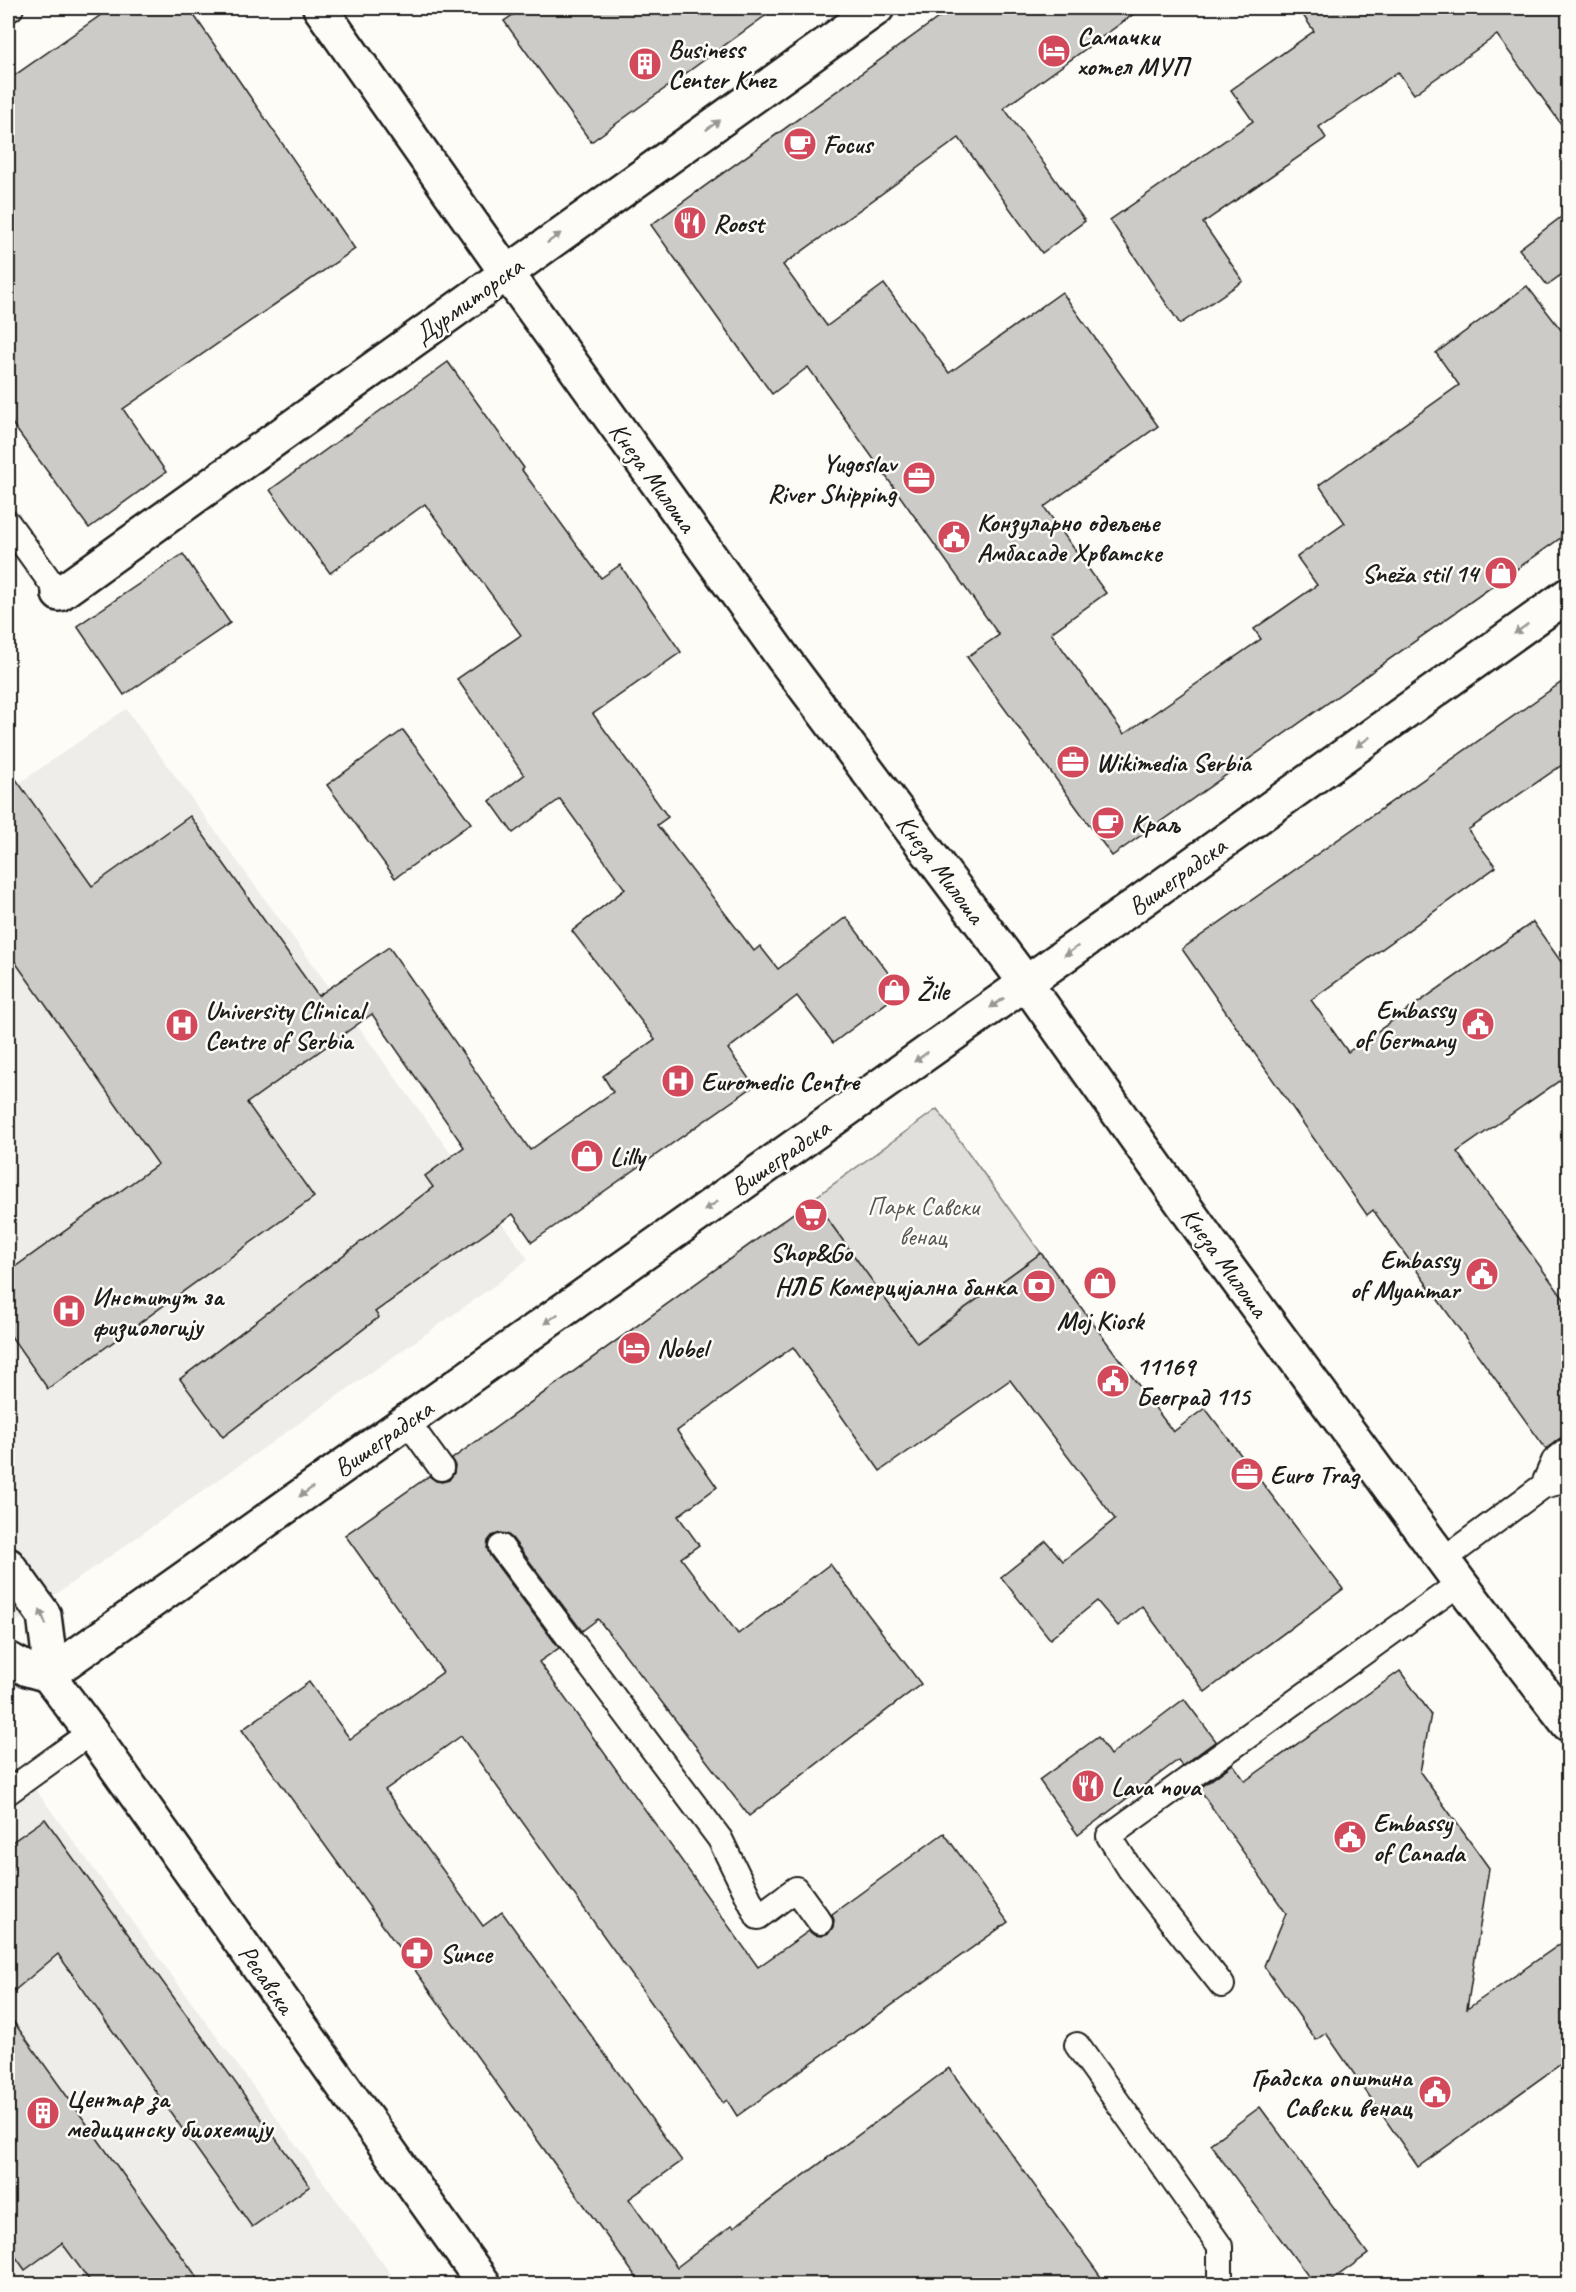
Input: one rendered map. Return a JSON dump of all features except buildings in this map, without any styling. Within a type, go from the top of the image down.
[{"type":"street","name":"Кнеза Милоша","points":[[321,8],[506,272],[783,657],[1026,983],[1229,1269],[1452,1571],[1569,1724]]},
{"type":"street","name":"Дурмиторска","points":[[59,594],[877,8]]},
{"type":"street","name":"Вишеградска","points":[[48,1675],[1026,983],[1569,594]]},
{"type":"street","points":[[8,1565],[44,1615],[48,1640],[48,1675],[27,1669],[8,1659]]},
{"type":"street","name":"Ресавска","points":[[48,1675],[92,1732],[484,2284]]},
{"type":"lane","points":[[8,523],[59,594]]},
{"type":"lane","points":[[407,1421],[441,1468]]},
{"type":"lane","points":[[1222,1985],[1130,1869],[1109,1836],[1452,1571],[1543,1486],[1554,1461],[1569,1450]]},
{"type":"lane","points":[[1543,1486],[1569,1480]]},
{"type":"lane","points":[[501,1547],[720,1839],[759,1917],[795,1889],[820,1922]]},
{"type":"lane","points":[[8,1791],[92,1732]]},
{"type":"lane","points":[[1077,2045],[1220,2246],[1220,2284]]},
{"type":"shaded area","name":"University Clinical Centre of Serbia","points":[[126,709],[528,1259],[498,1283],[8,1628],[8,791]]},
{"type":"shaded area","points":[[8,1751],[27,1778],[398,2284],[8,2284]]},
{"type":"green space","name":"Парк Савски венац","points":[[937,1109],[1041,1253],[916,1343],[813,1199]]},
{"type":"place","name":"Самачки хотел МУП","points":[[1054,51]]},
{"type":"place","name":"Business Center Knez","points":[[645,64]]},
{"type":"place","name":"Focus","points":[[800,144]]},
{"type":"place","name":"Roost","points":[[690,223]]},
{"type":"place","name":"Yugoslav River Shipping","points":[[919,478]]},
{"type":"place","name":"Конзуларно одељење Амбасаде Хрватске","points":[[954,537]]},
{"type":"place","name":"Sneža stil 14","points":[[1501,573]]},
{"type":"place","name":"Wikimedia Serbia","points":[[1073,762]]},
{"type":"place","name":"Краљ","points":[[1108,823]]},
{"type":"place","name":"Žile","points":[[894,990]]},
{"type":"place","name":"Embassy of Germany","points":[[1478,1024]]},
{"type":"place","name":"University Clinical Centre of Serbia","points":[[182,1025]]},
{"type":"place","name":"Euromedic Centre","points":[[678,1081]]},
{"type":"place","name":"Lilly","points":[[587,1156]]},
{"type":"place","name":"Shop&Go","points":[[811,1215]]},
{"type":"place","name":"Embassy of Myanmar","points":[[1482,1274]]},
{"type":"place","name":"Moj Kiosk","points":[[1100,1283]]},
{"type":"place","name":"НЛБ Комерцијална банка","points":[[1039,1286]]},
{"type":"place","name":"Институт за физиологију","points":[[69,1311]]},
{"type":"place","name":"Nobel","points":[[634,1348]]},
{"type":"place","name":"11169 Београд 115","points":[[1113,1381]]},
{"type":"place","name":"Euro Trag","points":[[1247,1474]]},
{"type":"place","name":"Lava nova","points":[[1088,1786]]},
{"type":"place","name":"Embassy of Canada","points":[[1350,1837]]},
{"type":"place","name":"Sunce","points":[[417,1953]]},
{"type":"place","name":"Градска општина Савски венац","points":[[1435,2092]]},
{"type":"place","name":"Центар за медицинску биохемију","points":[[43,2113]]}]
